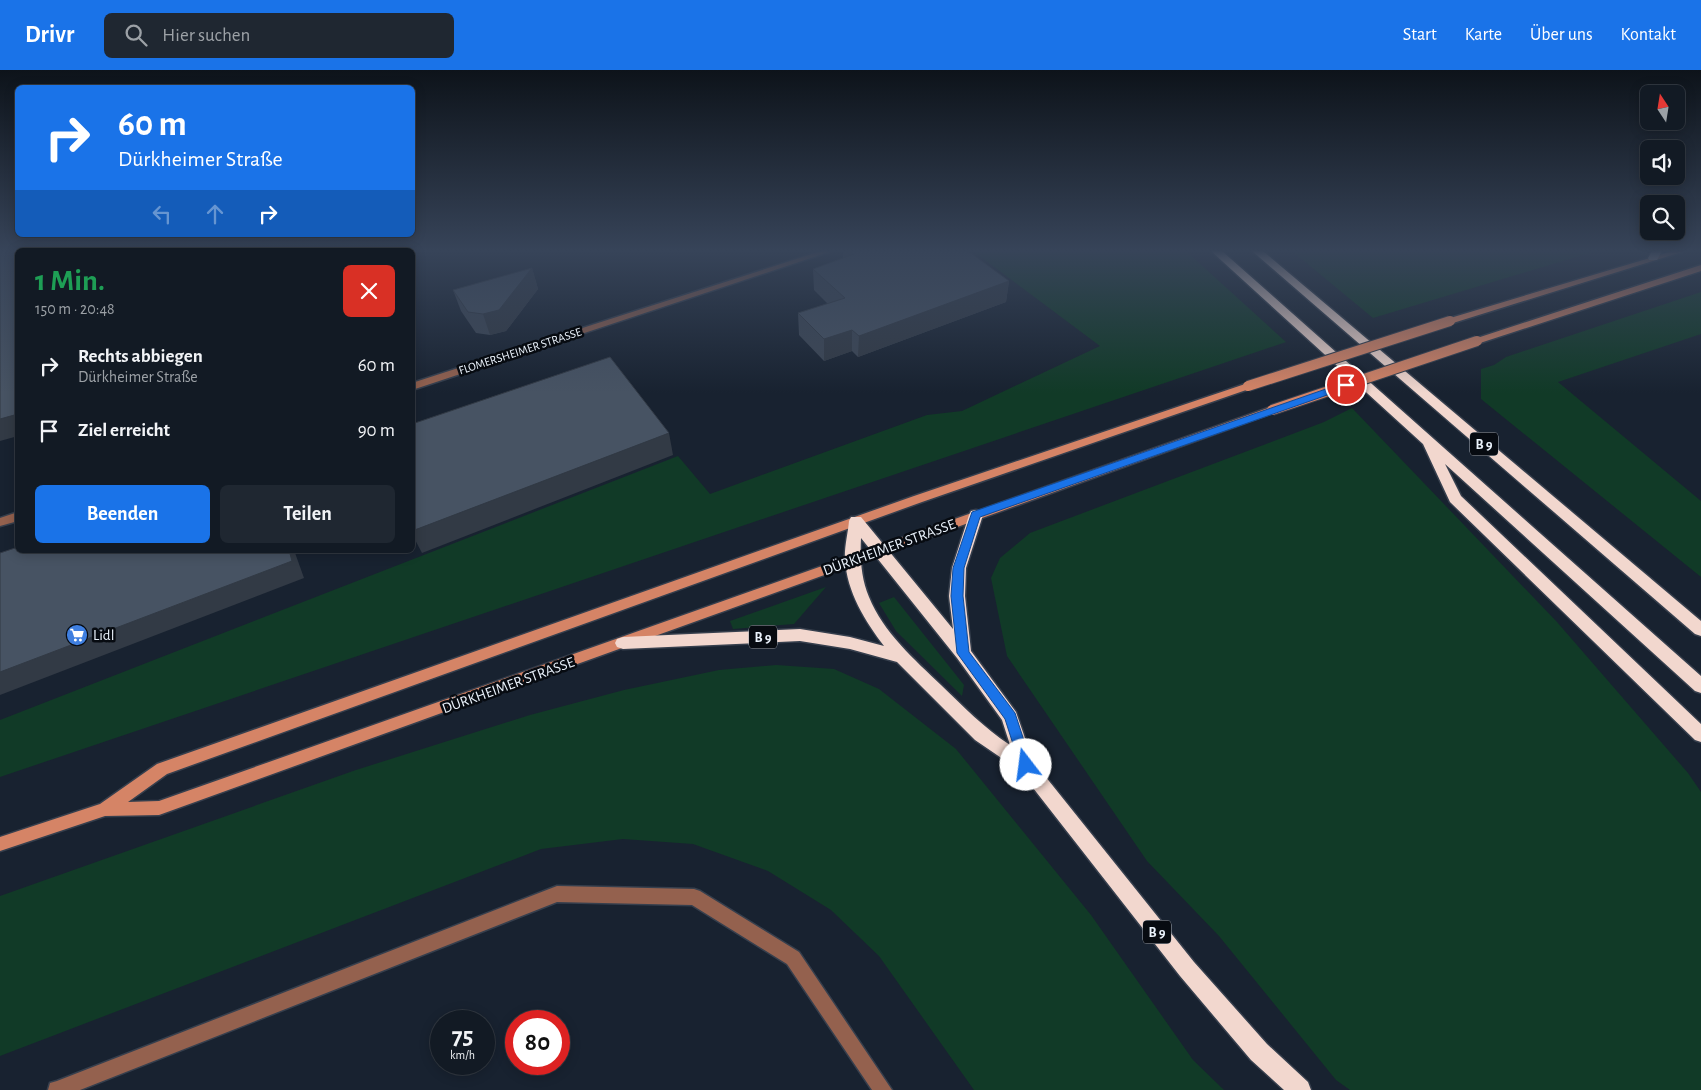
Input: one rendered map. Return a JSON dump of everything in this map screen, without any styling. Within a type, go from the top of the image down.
[{"type":"highway","name":"B 9","points":[[1270,299],[1701,686]]},
{"type":"highway","name":"B 9","points":[[1315,299],[1701,630]]},
{"type":"highway","points":[[1426,439],[1455,499],[1701,736]]},
{"type":"highway","points":[[963,653],[957,596],[959,568],[976,515]]},
{"type":"highway","name":"B 9","points":[[856,521],[852,560],[861,597],[874,623],[902,656],[981,734],[1026,765],[1187,969],[1258,1052],[1300,1090]]},
{"type":"highway","points":[[856,521],[963,653],[1010,716],[1026,765]]},
{"type":"highway","name":"B 9","points":[[623,643],[800,635],[850,643],[902,656]]},
{"type":"highway","points":[[1680,716],[1701,747]]},
{"type":"main road","name":"DÜRKHEIMER STRASSE","points":[[0,844],[105,809],[162,769],[856,521],[1248,386],[1519,299]]},
{"type":"main road","name":"DÜRKHEIMER STRASSE","points":[[105,809],[159,808],[1272,410],[1607,299]]},
{"type":"street","name":"FLOMERSHEIMER STRASSE","points":[[415,386],[680,299]]},
{"type":"street","points":[[0,522],[15,517]]},
{"type":"street","points":[[57,1090],[557,894],[694,896],[793,958],[883,1090]]},
{"type":"green space","points":[[1037,299],[1238,299],[1286,342],[0,777],[0,720],[678,456],[710,494],[927,415],[962,411],[1100,346]]},
{"type":"green space","points":[[1350,299],[1438,299],[1373,318]]},
{"type":"green space","points":[[1681,299],[1701,299],[1701,334],[1558,382],[1701,501],[1701,577],[1481,399],[1481,369],[1494,365],[1506,357]]},
{"type":"green space","points":[[1352,408],[1557,622],[1688,773],[1701,792],[1701,1090],[1350,1090],[1336,1080],[1219,936],[1147,861],[1007,656],[991,578],[1000,558],[1030,533],[1324,422]]},
{"type":"green space","points":[[826,587],[794,624],[733,629],[730,621]]},
{"type":"green space","points":[[894,597],[964,685],[962,696],[896,631],[879,603]]},
{"type":"green space","points":[[776,665],[834,669],[879,689],[956,749],[1091,915],[1193,1060],[1224,1090],[974,1090],[879,956],[831,910],[768,871],[693,844],[623,839],[541,849],[0,1056],[0,896],[356,770],[530,715],[624,690],[719,670]]},
{"type":"building","points":[[0,299],[15,299],[15,415],[0,419]]},
{"type":"building","points":[[459,299],[508,299],[499,310],[483,314],[468,312]]},
{"type":"building","points":[[843,299],[961,299],[859,336],[852,330],[824,339],[798,313]]},
{"type":"building","points":[[610,357],[669,433],[415,530],[415,423]]},
{"type":"building","name":"Lidl","points":[[15,548],[15,553],[290,553],[292,561],[0,672],[0,553]]},
{"type":"place","name":"Lidl","points":[[77,635]]},
{"type":"route","points":[[1026,765],[1010,716],[963,653],[957,596],[959,568],[976,515],[1346,385]]}]
